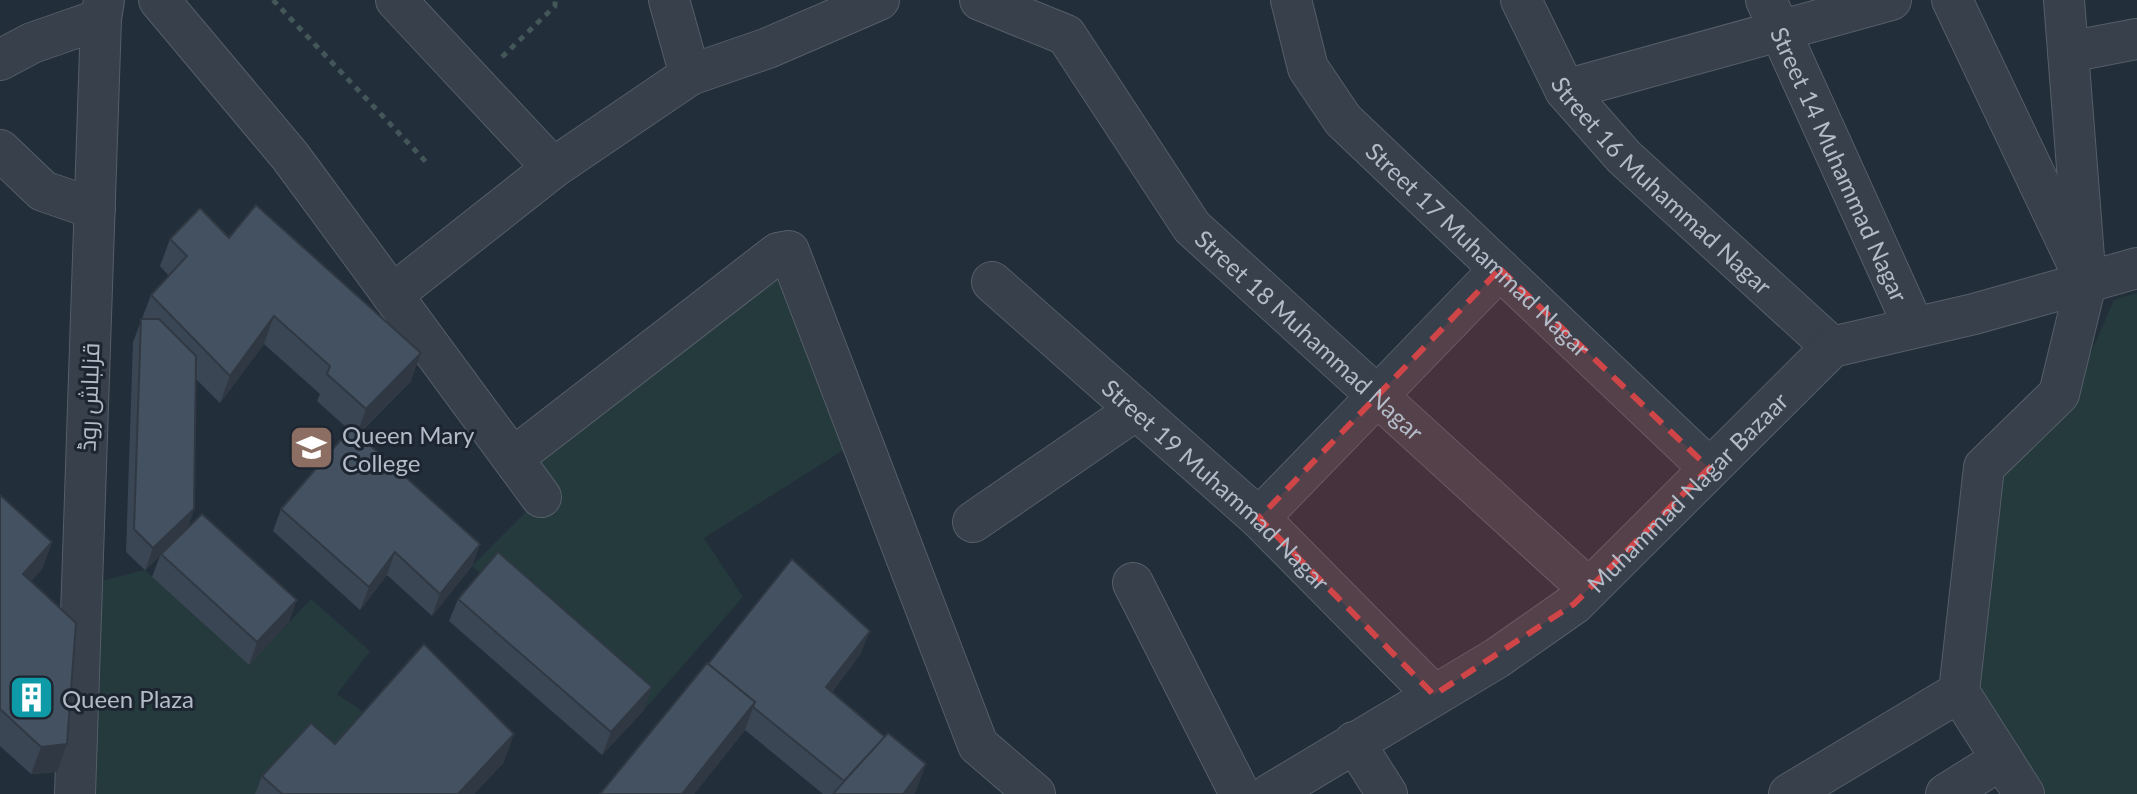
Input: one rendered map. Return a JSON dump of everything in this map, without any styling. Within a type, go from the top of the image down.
[{"type":"street","points":[[159,0],[290,156],[541,497]]},
{"type":"street","points":[[396,0],[553,168]]},
{"type":"street","points":[[669,0],[690,75]]},
{"type":"street","points":[[392,295],[553,168],[690,75],[768,48],[879,0]]},
{"type":"street","name":"Street 18 Muhammad Nagar","points":[[980,0],[1066,35],[1192,227],[1589,589]]},
{"type":"street","name":"Street 17 Muhammad Nagar","points":[[1291,0],[1308,68],[1343,120],[1709,468]]},
{"type":"street","name":"Street 16 Muhammad Nagar","points":[[1521,0],[1565,90],[1624,157],[1832,347]]},
{"type":"street","points":[[1565,90],[1773,15],[1891,0]]},
{"type":"street","points":[[1952,0],[2086,283]]},
{"type":"street","points":[[2024,794],[1959,692],[1984,467],[2059,394],[2086,283],[2064,0]]},
{"type":"street","points":[[0,60],[103,9]]},
{"type":"street","name":"قزلباش روڈ","points":[[75,794],[103,9]]},
{"type":"street","name":"Street 14 Muhammad Nagar","points":[[1773,15],[1914,327]]},
{"type":"street","points":[[2068,52],[2137,39]]},
{"type":"street","points":[[0,150],[43,191],[95,209]]},
{"type":"street","points":[[513,458],[778,253],[789,251],[978,745],[1035,794]]},
{"type":"street","points":[[1832,347],[2137,268]]},
{"type":"street","points":[[1259,518],[1500,269]]},
{"type":"street","name":"Street 19 Muhammad Nagar","points":[[992,282],[1259,518],[1434,695]]},
{"type":"street","name":"Muhammad Nagar Bazaar","points":[[1270,794],[1497,658],[1574,604],[1832,347]]},
{"type":"street","points":[[973,522],[1136,410]]},
{"type":"street","points":[[1133,583],[1240,794]]},
{"type":"street","points":[[1789,794],[1959,692]]},
{"type":"street","points":[[1354,742],[1387,794]]},
{"type":"street","points":[[1946,794],[2002,759]]},
{"type":"path","points":[[273,0],[428,164]]},
{"type":"path","points":[[474,83],[555,6],[555,0]]},
{"type":"highlighted area","points":[[1500,269],[1709,468],[1574,604],[1434,695],[1259,518]]},
{"type":"green space","points":[[778,253],[861,439],[704,538],[743,597],[644,710],[472,566],[541,497],[513,458]]},
{"type":"green space","points":[[2137,293],[2137,794],[2043,794],[1974,683],[1992,483],[2070,400],[2114,300]]},
{"type":"green space","points":[[145,570],[249,665],[311,599],[370,651],[337,694],[372,718],[325,771],[261,794],[73,794],[80,586]]},
{"type":"building","points":[[256,205],[421,353],[366,409],[327,374],[330,366],[274,316],[230,376],[151,295],[187,256],[170,239],[200,208],[229,238]]},
{"type":"building","points":[[141,319],[159,319],[196,356],[194,509],[153,548],[134,529]]},
{"type":"building","points":[[351,428],[480,544],[440,594],[395,552],[369,587],[281,509]]},
{"type":"building","name":"Queen Plaza","points":[[0,495],[52,542],[23,574],[76,623],[67,744],[41,747],[0,709]]},
{"type":"building","points":[[202,514],[297,600],[257,642],[161,554]]},
{"type":"building","points":[[498,552],[652,687],[611,732],[458,599]]},
{"type":"building","points":[[792,559],[870,631],[826,687],[885,737],[844,781],[753,707],[755,702],[708,664]]},
{"type":"building","points":[[424,644],[514,734],[458,794],[282,794],[262,776],[311,723],[335,744]]},
{"type":"building","points":[[707,663],[755,702],[682,794],[600,794]]},
{"type":"building","points":[[888,733],[926,764],[903,794],[833,794],[847,778]]},
{"type":"place","name":"Queen Mary College","points":[[311,448]]},
{"type":"place","name":"Queen Plaza","points":[[31,698]]}]
